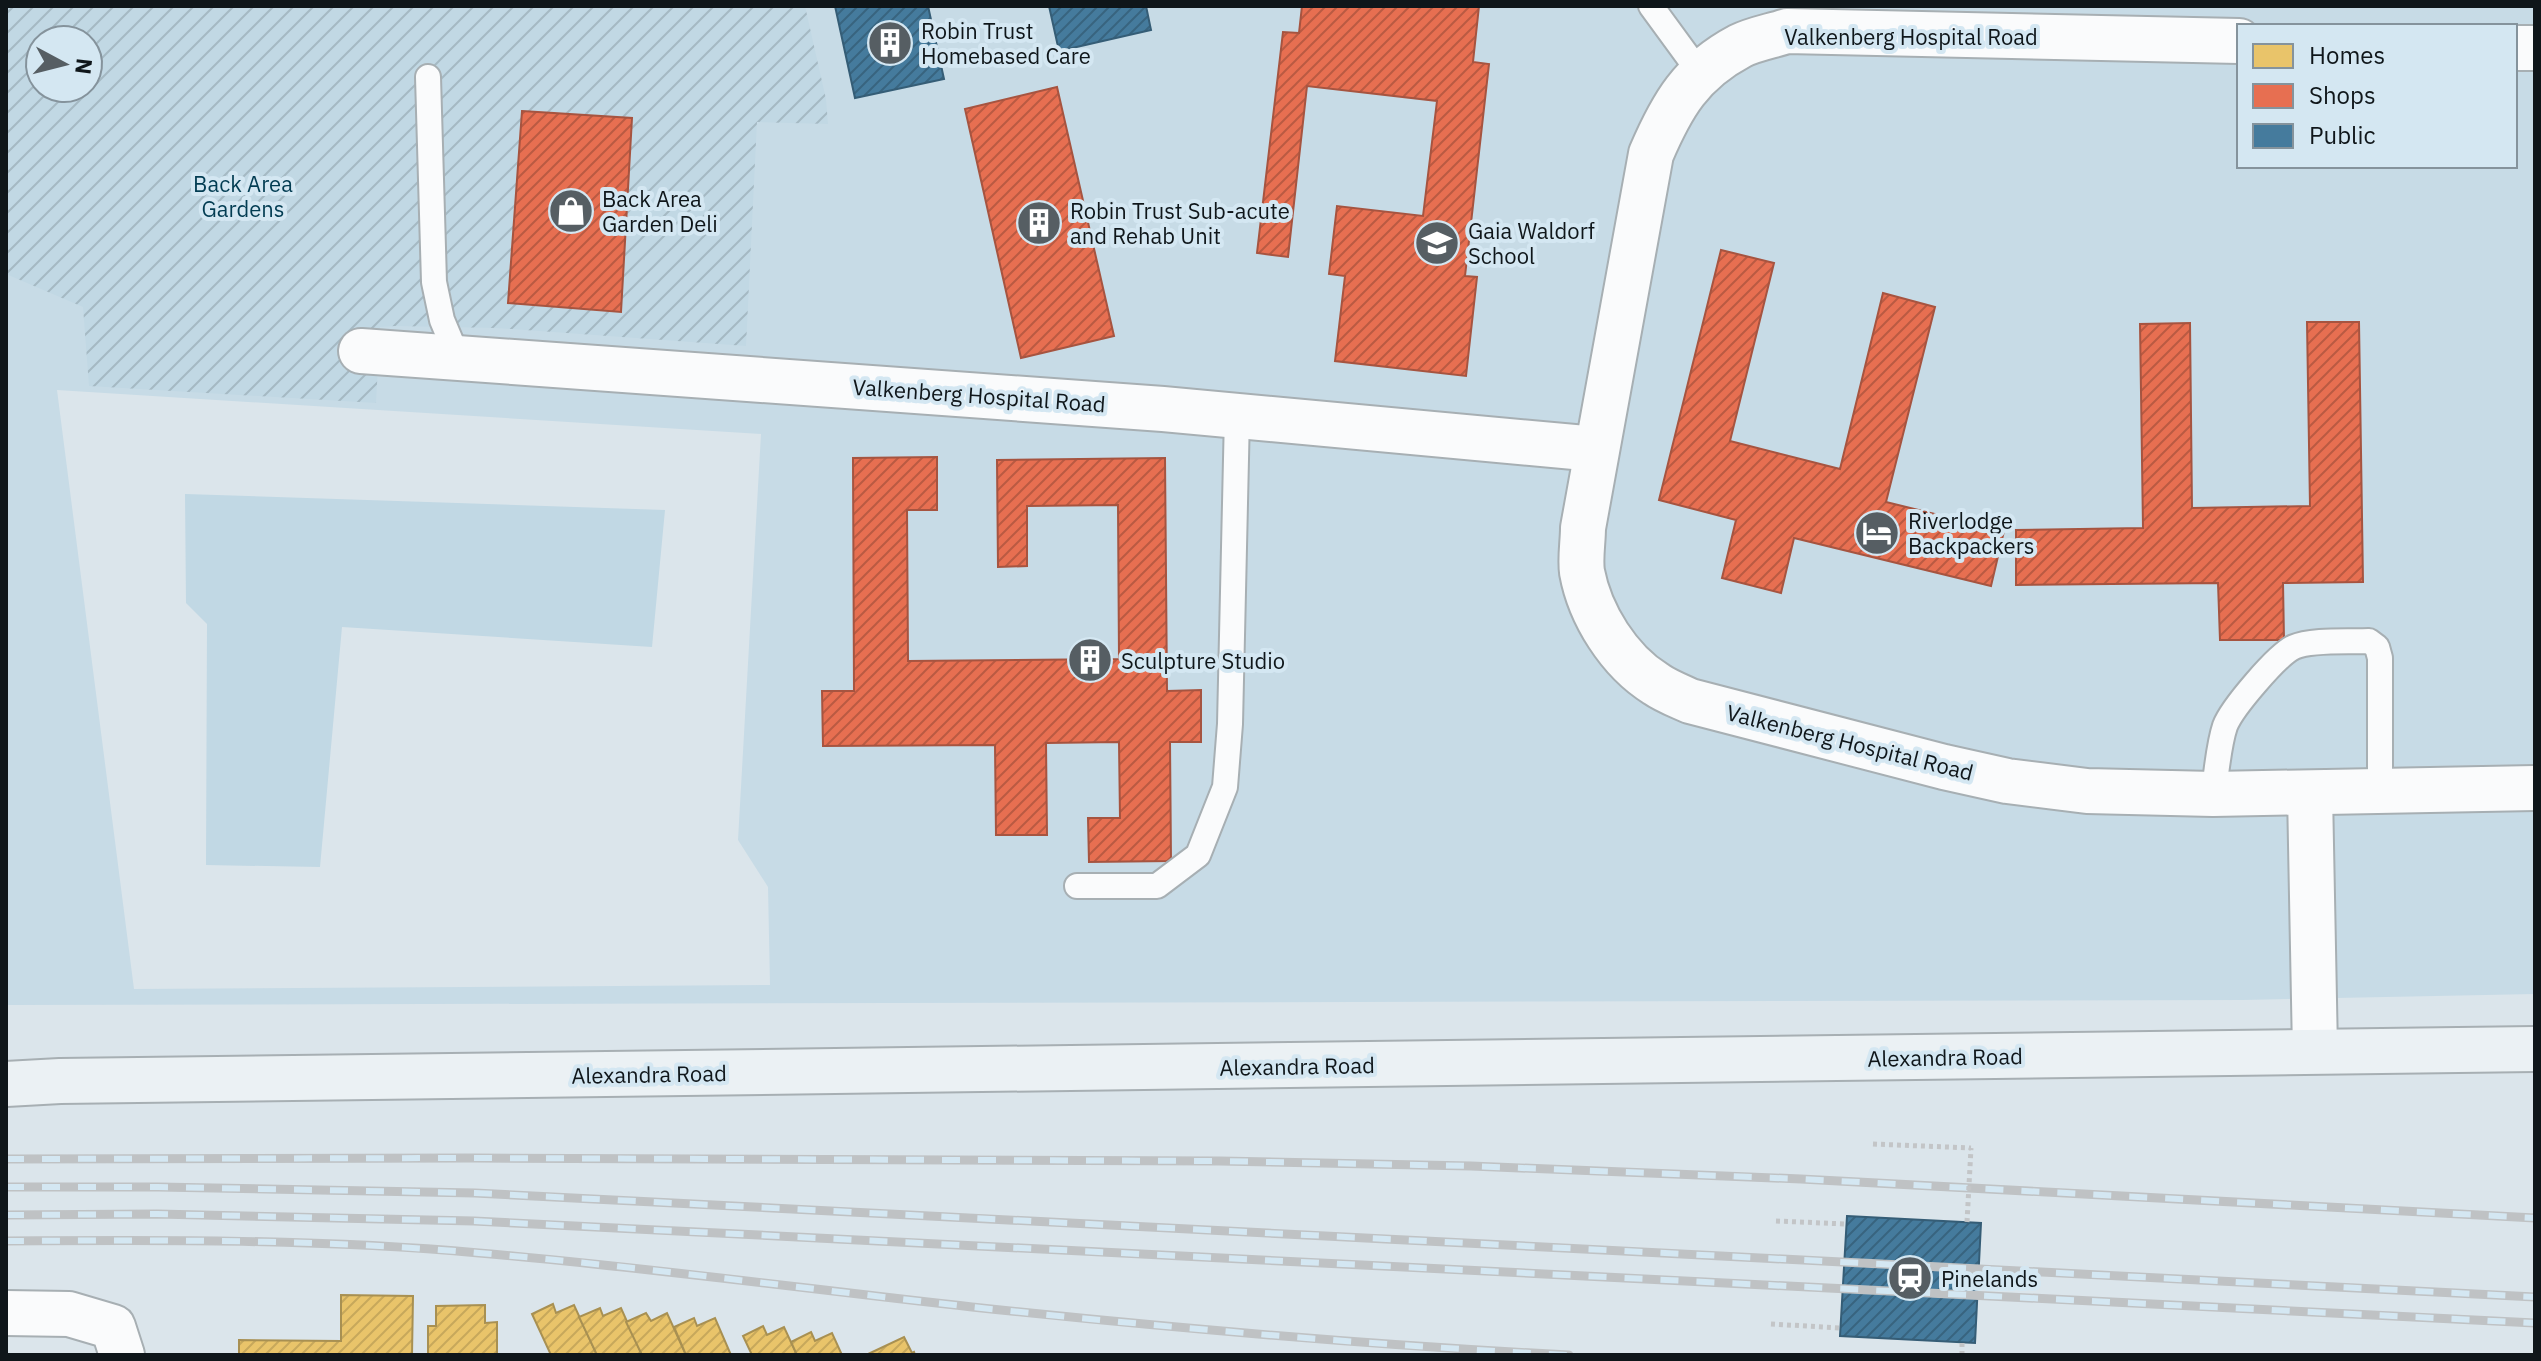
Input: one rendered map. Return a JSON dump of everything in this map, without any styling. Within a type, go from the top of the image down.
[{"type":"street","name":"Valkenberg Hospital Road","points":[[2237,41],[1787,31],[1741,45],[1700,73],[1670,110],[1651,154],[1583,528],[1582,570],[1593,609],[1632,664],[1656,684],[1703,705],[2007,781],[2087,791],[2213,794],[2535,788]]},
{"type":"street","name":"Valkenberg Hospital Road","points":[[361,351],[1237,415],[1596,449]]},
{"type":"street","points":[[2310,793],[2315,1051]]},
{"type":"street","name":"Alexandra Road","points":[[6,1084],[2535,1049]]},
{"type":"street","name":"Alexandra Road","points":[[6,1075],[60,1081]]},
{"type":"street","points":[[6,1313],[69,1314],[113,1327],[122,1355]]},
{"type":"lane","points":[[1651,6],[1700,73]]},
{"type":"lane","points":[[428,77],[434,282],[442,320],[458,358]]},
{"type":"lane","points":[[1077,886],[1157,886],[1198,855],[1225,787],[1230,724],[1237,415]]},
{"type":"lane","points":[[2213,794],[2225,727],[2232,714],[2281,657],[2294,647],[2306,644],[2369,641],[2377,647],[2380,658],[2380,791]]},
{"type":"path","points":[[1873,1144],[1971,1148],[1967,1222]]},
{"type":"path","points":[[1776,1221],[1846,1224]]},
{"type":"path","points":[[1771,1324],[1841,1328]]},
{"type":"path","points":[[1962,1342],[1962,1355]]},
{"type":"shaded area","points":[[6,6],[2535,6],[2535,994],[2243,1000],[6,1005]],"holes":[[[57,390],[761,434],[738,840],[768,887],[770,985],[134,989]]]},
{"type":"green space","name":"Back Area Gardens","points":[[6,6],[805,6],[826,99],[828,124],[757,122],[746,346],[496,328],[380,327],[376,403],[89,386],[83,307],[6,274]]},
{"type":"green space","points":[[185,494],[665,510],[652,647],[342,627],[320,867],[206,865],[207,624],[186,603]]},
{"type":"building: Homes","points":[[341,1295],[413,1296],[412,1355],[239,1355],[239,1340],[341,1341]]},
{"type":"building: Homes","points":[[553,1304],[556,1313],[574,1305],[597,1355],[551,1355],[532,1314]]},
{"type":"building: Homes","points":[[485,1305],[485,1323],[497,1322],[497,1355],[428,1355],[428,1326],[436,1326],[436,1306]]},
{"type":"building: Homes","points":[[600,1308],[603,1316],[621,1308],[642,1355],[597,1355],[579,1317]]},
{"type":"building: Homes","points":[[646,1313],[651,1321],[667,1313],[686,1355],[642,1355],[626,1322]]},
{"type":"building: Homes","points":[[694,1318],[697,1326],[715,1318],[731,1355],[686,1355],[674,1327]]},
{"type":"building: Homes","points":[[763,1326],[767,1335],[784,1327],[797,1355],[752,1355],[743,1336]]},
{"type":"building: Homes","points":[[811,1332],[815,1341],[832,1333],[842,1355],[797,1355],[791,1342]]},
{"type":"building: Homes","points":[[904,1337],[915,1355],[866,1355]]},
{"type":"building: Shops","points":[[1302,6],[1479,6],[1473,62],[1489,64],[1465,276],[1477,277],[1466,376],[1335,361],[1345,276],[1329,274],[1337,206],[1423,216],[1437,101],[1307,86],[1288,257],[1257,253],[1283,32],[1299,33]]},
{"type":"building: Shops","name":"Robin Trust Sub-acute and Rehab Unit","points":[[1057,87],[1114,336],[1021,358],[965,109]]},
{"type":"building: Shops","name":"Back Area Garden Deli","points":[[522,111],[632,118],[621,312],[508,303]]},
{"type":"building: Shops","points":[[1721,250],[1774,263],[1730,441],[1840,469],[1883,293],[1935,307],[1886,502],[2004,531],[1991,586],[1794,538],[1781,593],[1722,578],[1736,520],[1659,500]]},
{"type":"building: Shops","points":[[2307,322],[2359,322],[2363,582],[2283,583],[2284,640],[2220,640],[2218,583],[2016,585],[2016,530],[2143,528],[2140,324],[2190,323],[2192,508],[2310,506]]},
{"type":"building: Shops","name":"Sculpture Studio","points":[[937,457],[937,510],[907,510],[908,661],[1119,659],[1118,505],[1027,506],[1027,566],[998,567],[997,460],[1165,458],[1167,691],[1201,690],[1201,742],[1170,742],[1171,861],[1089,862],[1088,818],[1120,818],[1119,742],[1046,743],[1047,835],[996,835],[995,745],[823,746],[822,691],[854,691],[853,458]]},
{"type":"building: Public","name":"Robin Trust Homebased Care","points":[[835,6],[928,6],[944,79],[855,98]]},
{"type":"building: Public","points":[[1049,6],[1146,6],[1151,30],[1059,51]]},
{"type":"building: Public","points":[[1847,1216],[1981,1223],[1975,1343],[1840,1336]]},
{"type":"railway","points":[[6,1159],[1220,1161],[1471,1166],[1801,1179],[2535,1218]]},
{"type":"railway","points":[[6,1187],[475,1193],[2535,1297]]},
{"type":"railway","points":[[6,1215],[157,1214],[474,1221],[2535,1323]]},
{"type":"railway","points":[[6,1241],[242,1241],[420,1248],[1121,1322],[1345,1341],[1569,1355]]},
{"type":"place","name":"Robin Trust Homebased Care","points":[[890,43]]},
{"type":"place","name":"Back Area Garden Deli","points":[[571,211]]},
{"type":"place","name":"Robin Trust Sub-acute and Rehab Unit","points":[[1039,223]]},
{"type":"place","name":"Gaia Waldorf School","points":[[1437,243]]},
{"type":"place","name":"Riverlodge Backpackers","points":[[1877,533]]},
{"type":"place","name":"Sculpture Studio","points":[[1090,660]]},
{"type":"place","name":"Pinelands","points":[[1910,1278]]}]
